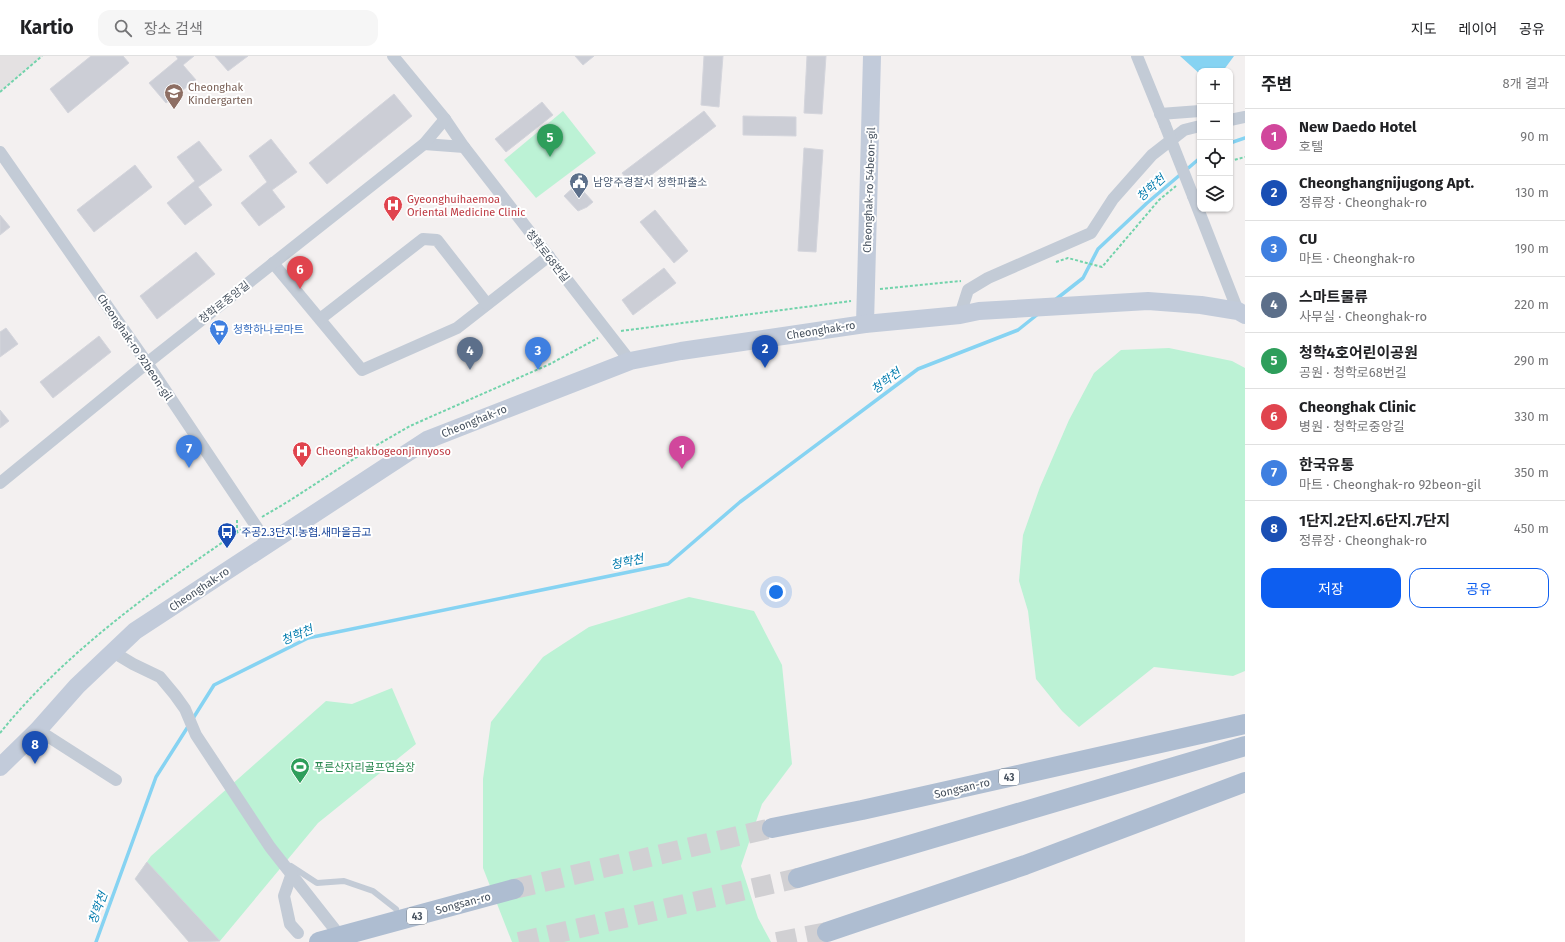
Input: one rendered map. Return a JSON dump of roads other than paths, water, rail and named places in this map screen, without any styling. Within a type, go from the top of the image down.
[{"type":"main road","name":"Songsan-ro","points":[[772,828],[862,810],[1245,724]]},
{"type":"main road","points":[[798,878],[1245,746]]},
{"type":"main road","points":[[827,932],[1025,865],[1245,782]]},
{"type":"main road","name":"Songsan-ro","points":[[319,942],[514,890]]},
{"type":"street","name":"청학로68번길","points":[[393,56],[445,119],[464,147],[630,362]]},
{"type":"street","name":"Cheonghak-ro 54beon-gil","points":[[865,324],[872,56]]},
{"type":"street","points":[[1137,56],[1192,196],[1242,313]]},
{"type":"street","points":[[1163,120],[1197,112]]},
{"type":"street","name":"청학로중앙길","points":[[0,483],[147,363],[424,144],[445,119]]},
{"type":"street","points":[[960,315],[968,290],[988,278],[1091,233],[1113,199],[1152,155],[1184,130],[1197,127]]},
{"type":"street","points":[[424,144],[464,147]]},
{"type":"street","name":"Cheonghak-ro 92beon-gil","points":[[0,152],[147,363],[268,544]]},
{"type":"street","points":[[320,319],[423,239],[437,240],[487,304]]},
{"type":"street","points":[[273,263],[362,370],[457,328],[549,256]]},
{"type":"street","name":"Cheonghak-ro","points":[[0,767],[38,730],[77,686],[135,631],[427,440],[630,362],[681,351],[865,324],[960,315],[979,311],[1148,301],[1201,305],[1242,313]]},
{"type":"street","points":[[113,652],[133,664],[160,677],[186,709],[196,736],[270,846],[340,936]]},
{"type":"street","points":[[38,730],[116,780]]},
{"type":"street","points":[[292,873],[284,896],[290,924],[298,933]]},
{"type":"lane","points":[[279,858],[317,883],[344,881],[373,891],[396,909]]},
{"type":"water","points":[[1180,56],[1234,56],[1225,68],[1197,68],[1197,71]]},
{"type":"waterway","name":"청학천","points":[[1233,142],[1245,138]]},
{"type":"waterway","name":"청학천","points":[[1186,170],[1197,161]]},
{"type":"waterway","name":"청학천","points":[[1055,300],[1083,278],[1098,249],[1147,203],[1181,174]]},
{"type":"waterway","name":"청학천","points":[[192,720],[214,685],[308,638],[668,564],[740,502],[918,369],[1018,330],[1038,314]]},
{"type":"waterway","name":"청학천","points":[[96,942],[156,777],[189,725]]},
{"type":"tunnel","points":[[514,889],[772,828]]},
{"type":"tunnel","points":[[519,942],[798,878]]},
{"type":"tunnel","points":[[777,942],[827,932]]},
{"type":"place","name":"Cheonghak Kindergarten","points":[[174,110]]},
{"type":"place","name":"청학4호어린이공원","points":[[550,157]]},
{"type":"place","name":"남양주경찰서 청학파출소","points":[[579,199]]},
{"type":"place","name":"Gyeonghuihaemoa Oriental Medicine Clinic","points":[[393,222]]},
{"type":"place","name":"Cheonghak Clinic","points":[[300,289]]},
{"type":"place","name":"청학하나로마트","points":[[219,346]]},
{"type":"place","name":"Cheonghangnijugong Apt.","points":[[765,368]]},
{"type":"place","name":"스마트물류","points":[[470,370]]},
{"type":"place","name":"CU","points":[[538,370]]},
{"type":"place","name":"한국유통","points":[[189,468]]},
{"type":"place","name":"Cheonghakbogeonjinnyoso","points":[[302,468]]},
{"type":"place","name":"New Daedo Hotel","points":[[682,469]]},
{"type":"place","name":"주공2.3단지.농협.새마을금고","points":[[227,549]]},
{"type":"place","name":"1단지.2단지.6단지.7단지","points":[[35,764]]},
{"type":"place","name":"푸른산자리골프연습장","points":[[300,784]]}]
